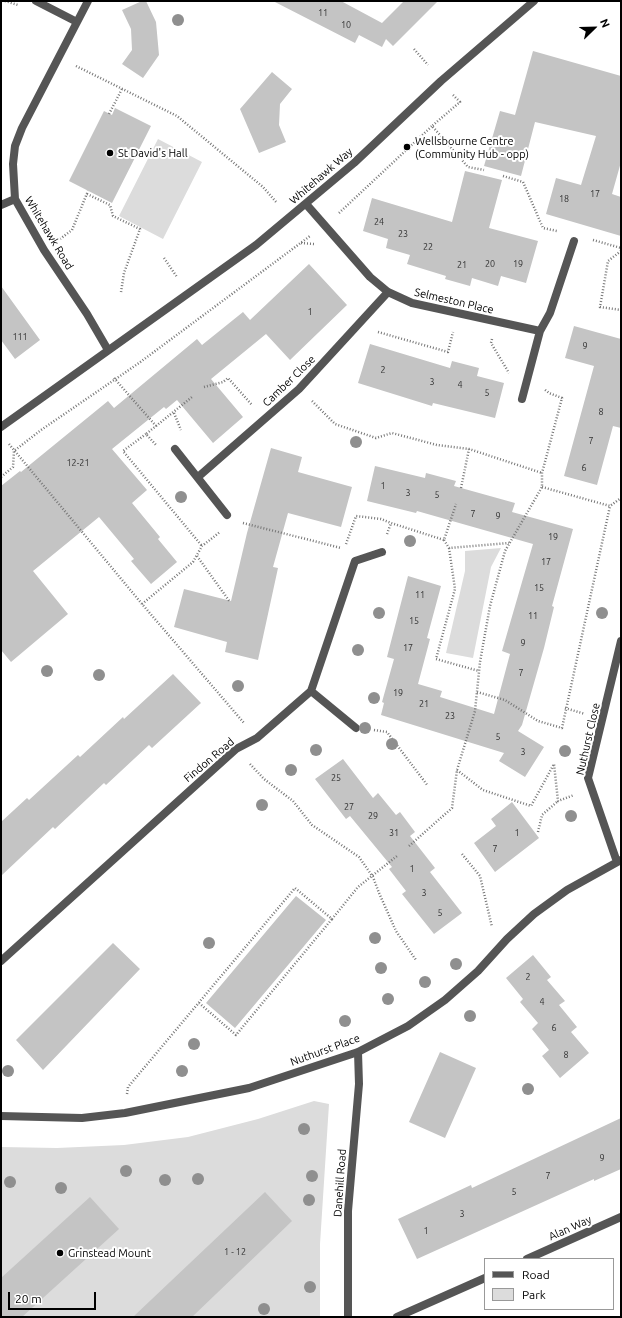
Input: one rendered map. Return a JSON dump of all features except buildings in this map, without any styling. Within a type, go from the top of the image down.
[{"type":"street","points":[[36,1],[77,22]]},
{"type":"street","name":"Whitehawk Road","points":[[88,1],[22,128],[15,146],[13,164],[15,200],[44,250],[87,314],[108,350]]},
{"type":"street","name":"Whitehawk Way","points":[[108,350],[244,254],[306,204],[354,163],[441,81],[534,1]]},
{"type":"street","points":[[1,205],[15,200]]},
{"type":"street","name":"Selmeston Place","points":[[306,204],[370,277],[388,292],[412,303],[540,332]]},
{"type":"street","points":[[522,399],[540,332],[550,313],[576,238]]},
{"type":"street","name":"Camber Close","points":[[198,477],[299,389],[388,292]]},
{"type":"street","points":[[1,427],[108,350]]},
{"type":"street","points":[[175,449],[227,515]]},
{"type":"street","points":[[356,728],[311,691],[355,561],[382,552]]},
{"type":"street","name":"Nuthurst Close","points":[[619,861],[588,778],[621,641]]},
{"type":"street","name":"Findon Road","points":[[1,961],[236,749],[257,738],[311,691]]},
{"type":"street","name":"Nuthurst Place","points":[[1,1116],[82,1118],[125,1113],[249,1088],[358,1052],[408,1026],[445,1000],[478,971],[507,939],[534,914],[566,890],[619,861]]},
{"type":"street","name":"Danehill Road","points":[[348,1317],[348,1210],[359,1084],[358,1052]]},
{"type":"street","name":"Alan Way","points":[[529,1258],[621,1217]]},
{"type":"street","points":[[397,1317],[484,1278]]},
{"type":"path","points":[[414,49],[428,65]]},
{"type":"path","points":[[59,56],[177,116],[263,187],[290,216]]},
{"type":"path","points":[[109,114],[122,89]]},
{"type":"path","points":[[14,451],[114,378],[146,358],[342,211],[432,126],[460,102],[452,94]]},
{"type":"path","points":[[432,126],[468,167],[484,170]]},
{"type":"path","points":[[503,176],[524,182],[543,228],[621,250]]},
{"type":"path","points":[[44,250],[72,230],[88,192],[110,205],[113,216],[140,229],[124,273],[121,292]]},
{"type":"path","points":[[301,243],[311,243],[318,246]]},
{"type":"path","points":[[621,250],[608,261],[600,307],[621,310]]},
{"type":"path","points":[[362,322],[372,331],[448,352],[458,314]]},
{"type":"path","points":[[114,378],[156,426]]},
{"type":"path","points":[[204,387],[223,382],[228,378],[265,419]]},
{"type":"path","points":[[409,846],[452,808],[457,770],[475,711],[479,671],[490,606],[505,551],[542,487],[542,473],[562,398],[548,393]]},
{"type":"path","points":[[192,397],[123,451],[202,546]]},
{"type":"path","points":[[325,414],[336,424],[376,438],[392,433],[437,445],[469,449],[542,473]]},
{"type":"path","points":[[146,434],[167,456],[175,449]]},
{"type":"path","points":[[6,440],[142,604],[257,738]]},
{"type":"path","points":[[460,488],[469,449]]},
{"type":"path","points":[[1,477],[13,467],[14,451]]},
{"type":"path","points":[[542,487],[610,506]]},
{"type":"path","points":[[477,692],[505,700],[538,721],[562,728],[565,708],[610,506],[621,498]]},
{"type":"path","points":[[444,540],[456,504]]},
{"type":"path","points":[[236,521],[345,549],[356,516],[382,519],[444,540],[449,548],[455,589],[436,660],[479,671]]},
{"type":"path","points":[[382,552],[391,523]]},
{"type":"path","points":[[142,604],[194,562],[202,546],[224,529]]},
{"type":"path","points":[[449,548],[510,543]]},
{"type":"path","points":[[197,556],[230,602]]},
{"type":"path","points":[[565,708],[581,713]]},
{"type":"path","points":[[356,728],[387,732],[428,786]]},
{"type":"path","points":[[236,749],[264,779],[293,801],[312,824],[359,857],[373,877],[396,931],[416,960]]},
{"type":"path","points":[[457,770],[484,790],[531,806],[554,764],[558,801]]},
{"type":"path","points":[[538,832],[542,815],[558,801],[591,788]]},
{"type":"path","points":[[462,854],[480,876],[492,928]]},
{"type":"path","points":[[199,1003],[236,1035],[358,887],[373,877],[396,856]]},
{"type":"path","points":[[125,1113],[128,1087],[295,888],[332,919]]},
{"type":"green space","points":[[158,139],[202,162],[163,239],[119,216]]},
{"type":"green space","points":[[501,548],[491,567],[473,658],[446,653],[465,571],[465,551]]},
{"type":"green space","points":[[314,1101],[329,1104],[320,1244],[320,1317],[1,1317],[1,1147],[57,1148],[124,1145],[188,1137],[258,1119]]},
{"type":"place","name":"Wellsbourne Centre (Community Hub - opp)","points":[[407,147]]},
{"type":"place","name":"St David's Hall","points":[[110,153]]},
{"type":"place","name":"Grinstead Mount","points":[[60,1253]]}]
